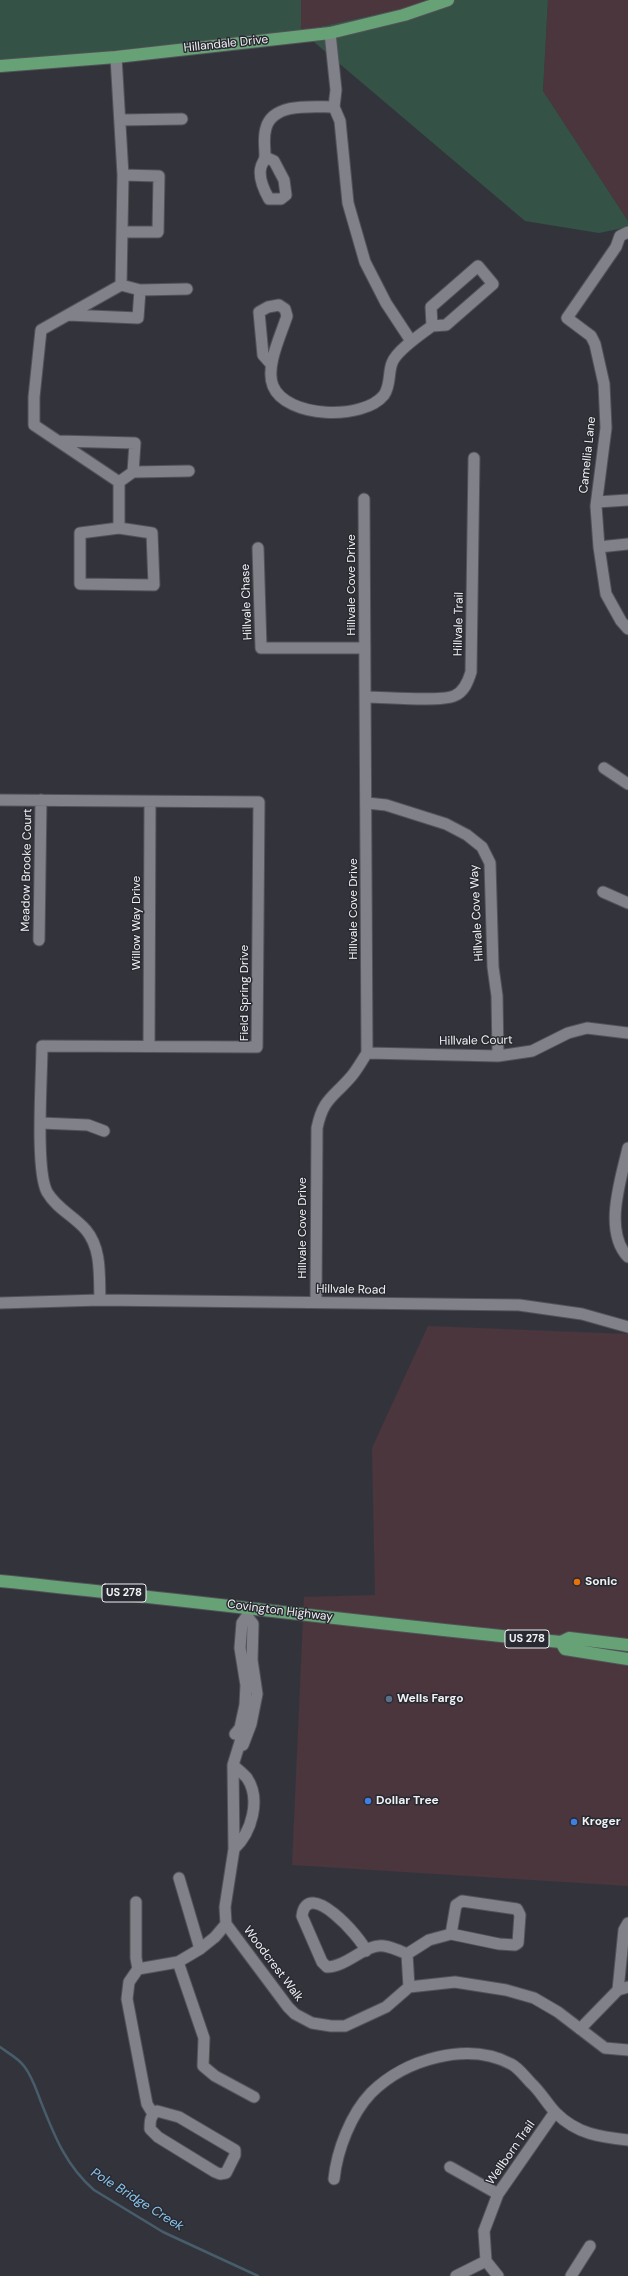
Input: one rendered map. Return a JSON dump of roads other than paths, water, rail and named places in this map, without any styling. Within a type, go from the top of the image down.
[{"type":"main road","name":"Hillandale Drive","points":[[0,66],[116,57],[330,33],[404,15],[448,0]]},
{"type":"main road","name":"Covington Highway","points":[[0,1581],[248,1612],[561,1642],[569,1638],[628,1645]]},
{"type":"main road","name":"Covington Highway","points":[[561,1642],[565,1649],[628,1659]]},
{"type":"street","points":[[330,33],[336,90],[334,107],[340,121],[348,203],[365,262],[386,303],[411,342]]},
{"type":"street","points":[[116,57],[123,175],[121,285]]},
{"type":"street","points":[[266,157],[264,136],[266,127],[272,117],[290,109],[334,107]]},
{"type":"street","points":[[120,120],[182,119]]},
{"type":"street","points":[[122,232],[158,232],[159,176],[123,175]]},
{"type":"street","name":"Camellia Lane","points":[[628,232],[620,236],[616,247],[567,318],[590,336],[595,344],[604,384],[606,428],[597,502],[599,547],[606,594],[622,622],[628,629]]},
{"type":"street","points":[[271,364],[264,355],[258,312],[268,307],[279,305],[284,309],[287,316],[271,364],[270,375],[273,386],[280,397],[303,409],[339,412],[371,404],[384,395],[390,381],[392,362],[411,342],[432,326],[446,325],[493,284],[478,266],[431,308],[432,326]]},
{"type":"street","points":[[119,482],[34,425],[34,397],[41,330],[121,285],[140,290],[187,289]]},
{"type":"street","points":[[67,315],[138,318],[140,290]]},
{"type":"street","points":[[58,441],[135,443],[133,472]]},
{"type":"street","name":"Hillvale Trail","points":[[367,697],[437,698],[454,696],[466,687],[471,672],[474,458]]},
{"type":"street","points":[[119,482],[133,472],[189,471]]},
{"type":"street","points":[[119,482],[119,528]]},
{"type":"street","name":"Hillvale Cove Drive","points":[[316,1302],[317,1128],[320,1113],[328,1099],[349,1079],[367,1053],[367,697],[365,648],[364,499]]},
{"type":"street","points":[[597,502],[628,500]]},
{"type":"street","points":[[119,528],[152,533],[154,585],[80,584],[80,533],[119,528]]},
{"type":"street","points":[[599,547],[628,544]]},
{"type":"street","name":"Hillvale Chase","points":[[258,548],[261,648],[365,648]]},
{"type":"street","points":[[604,768],[628,784]]},
{"type":"street","name":"Field Spring Drive","points":[[0,800],[260,802],[257,1048],[149,1045],[42,1046],[41,1170],[47,1191],[63,1212],[86,1230],[98,1249],[100,1300]]},
{"type":"street","name":"Meadow Brooke Court","points":[[39,940],[41,800]]},
{"type":"street","name":"Willow Way Drive","points":[[149,1045],[150,802]]},
{"type":"street","name":"Hillvale Cove Way","points":[[367,803],[386,805],[446,824],[467,834],[482,847],[490,863],[493,967],[498,996],[498,1056]]},
{"type":"street","points":[[603,892],[628,903]]},
{"type":"street","name":"Hillvale Court","points":[[367,1053],[498,1056],[532,1051],[568,1033],[587,1028],[628,1033]]},
{"type":"street","points":[[41,1123],[88,1125],[104,1131]]},
{"type":"street","points":[[628,1148],[614,1221],[617,1239],[622,1251],[628,1257]]},
{"type":"street","name":"Hillvale Road","points":[[0,1303],[100,1300],[519,1305],[582,1314],[621,1323],[628,1327]]},
{"type":"street","name":"Woodcrest Walk","points":[[248,1612],[242,1623],[240,1648],[246,1685],[244,1725],[234,1737],[236,1752],[233,1765],[234,1849],[225,1908],[226,1924],[288,2007],[295,2014],[312,2022],[331,2026],[345,2026],[386,2007],[409,1987]]},
{"type":"street","name":"Woodcrest Walk","points":[[233,1765],[246,1776],[254,1800],[246,1832],[242,1841],[234,1849]]},
{"type":"street","points":[[179,1878],[200,1949]]},
{"type":"street","points":[[407,1954],[429,1940],[451,1934],[499,1944],[515,1945],[518,1943],[520,1915],[517,1909],[462,1901],[456,1905],[451,1934]]},
{"type":"street","points":[[136,1902],[136,1958],[138,1969],[129,1982],[127,1999],[147,2104],[153,2114]]},
{"type":"street","points":[[366,1951],[355,1934],[322,1904],[313,1903],[306,1905],[302,1910],[302,1916],[322,1962],[327,1967],[335,1967],[366,1951],[373,1947],[383,1946],[407,1954]]},
{"type":"street","points":[[580,2029],[623,1989],[624,1930],[628,1923]]},
{"type":"street","name":"Woodcrest Walk","points":[[138,1969],[178,1962],[200,1949],[215,1937],[226,1924]]},
{"type":"street","points":[[407,1954],[409,1987],[455,1982],[506,1990],[534,1998],[558,2012],[605,2048],[628,2050]]},
{"type":"street","points":[[178,1962],[204,2038],[202,2066],[215,2076],[254,2097]]},
{"type":"street","points":[[334,2179],[335,2166],[353,2120],[371,2094],[414,2065],[442,2056],[458,2053],[485,2054],[513,2064],[540,2091],[555,2112],[566,2122],[593,2136],[628,2140]]},
{"type":"street","points":[[157,2111],[179,2117],[234,2150],[235,2155],[226,2173],[220,2174],[215,2172],[158,2137],[150,2129],[150,2122],[153,2114],[157,2111]]},
{"type":"street","name":"Wellborn Trail","points":[[486,2262],[484,2231],[498,2194],[555,2112]]},
{"type":"street","points":[[450,2167],[498,2194]]},
{"type":"street","points":[[571,2276],[590,2246]]},
{"type":"street","points":[[456,2276],[486,2262],[498,2276]]},
{"type":"waterway","name":"Pole Bridge Creek","points":[[0,2047],[19,2060],[27,2070],[34,2083],[56,2138],[68,2160],[84,2181],[94,2190],[163,2232],[258,2276]]},
{"type":"place","name":"Sonic","points":[[577,1582]]},
{"type":"place","name":"Wells Fargo","points":[[389,1699]]},
{"type":"place","name":"Dollar Tree","points":[[368,1801]]},
{"type":"place","name":"Kroger","points":[[574,1822]]}]
